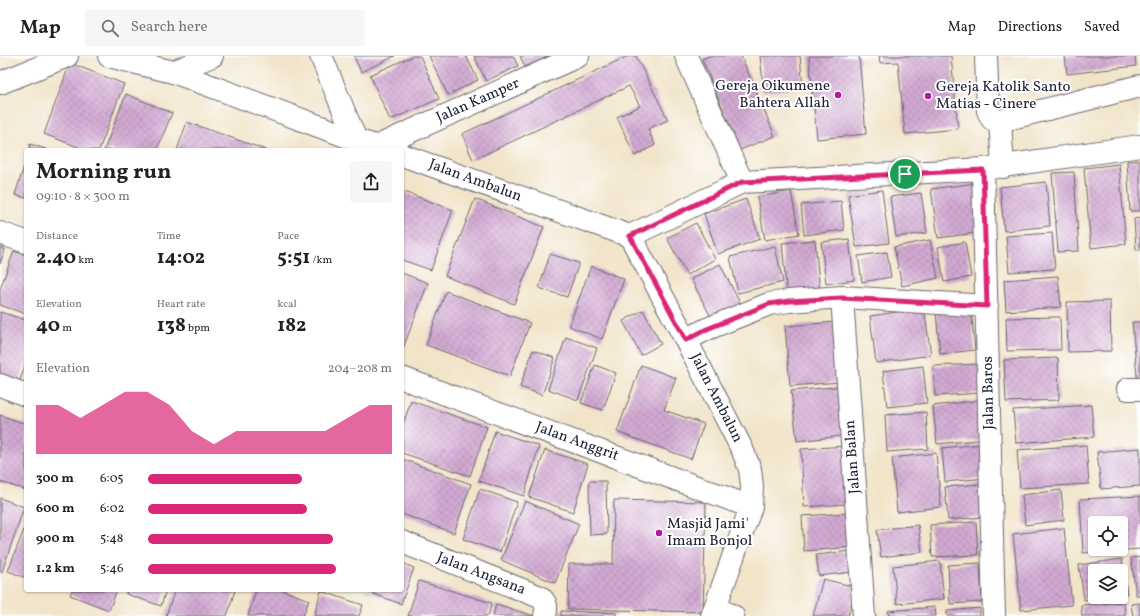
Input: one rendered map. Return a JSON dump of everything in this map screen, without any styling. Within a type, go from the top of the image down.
[{"type":"street","points":[[0,83],[67,56]]},
{"type":"street","points":[[109,56],[173,72],[356,140],[383,148]]},
{"type":"street","points":[[173,72],[212,56]]},
{"type":"street","points":[[321,56],[356,140]]},
{"type":"street","name":"Jalan Kamper","points":[[383,148],[578,56]]},
{"type":"street","points":[[686,56],[742,182]]},
{"type":"street","points":[[986,56],[988,111],[992,119],[1000,121],[1140,86]]},
{"type":"street","name":"Jalan Baros","points":[[994,616],[987,306],[993,168],[1000,121]]},
{"type":"street","points":[[630,236],[742,182],[993,168],[1140,146]]},
{"type":"street","name":"Jalan Ambalun","points":[[404,156],[630,236],[686,340],[742,449],[750,469],[752,507],[720,613]]},
{"type":"street","points":[[0,233],[24,241]]},
{"type":"street","points":[[686,340],[707,329],[769,304],[789,301],[842,298],[987,306]]},
{"type":"street","name":"Jalan Balan","points":[[842,298],[864,616]]},
{"type":"street","name":"Jalan Anggrit","points":[[404,379],[752,507]]},
{"type":"street","points":[[0,385],[24,394]]},
{"type":"street","name":"Jalan Angsana","points":[[404,543],[540,597],[546,602],[547,609],[545,616]]},
{"type":"building","points":[[354,56],[395,56],[361,72]]},
{"type":"building","points":[[413,56],[420,56],[439,99],[390,120],[370,75]]},
{"type":"building","points":[[429,56],[466,56],[478,80],[448,95]]},
{"type":"building","points":[[474,56],[513,56],[518,66],[486,81]]},
{"type":"building","points":[[520,56],[550,56],[525,67]]},
{"type":"building","points":[[628,56],[636,56],[668,120],[648,129],[655,145],[635,156],[617,117],[640,106],[629,86],[473,160],[462,134]]},
{"type":"building","points":[[709,56],[741,56],[775,136],[740,150],[702,59]]},
{"type":"building","points":[[760,56],[800,56],[803,88],[764,92]]},
{"type":"building","name":"Gereja Oikumene Bahtera Allah","points":[[809,56],[859,56],[866,134],[817,139]]},
{"type":"building","name":"Gereja Katolik Santo Matias - Cinere","points":[[879,56],[951,56],[958,129],[905,134],[898,62],[880,63]]},
{"type":"building","points":[[1065,56],[1135,56],[1136,66],[1067,74]]},
{"type":"building","points":[[70,63],[124,84],[100,148],[81,148],[44,134]]},
{"type":"building","points":[[126,94],[172,113],[158,148],[105,148]]},
{"type":"building","points":[[187,122],[260,148],[178,148]]},
{"type":"building","points":[[30,144],[43,148],[29,148]]},
{"type":"building","points":[[1140,160],[1140,211],[1130,211],[1127,161]]},
{"type":"building","points":[[1119,164],[1126,244],[1091,248],[1084,168]]},
{"type":"building","points":[[24,166],[24,197],[15,195]]},
{"type":"building","points":[[1074,172],[1079,251],[1058,252],[1052,173]]},
{"type":"building","points":[[1046,182],[1050,226],[1004,231],[1000,187]]},
{"type":"building","points":[[976,183],[983,232],[938,238],[931,189]]},
{"type":"building","points":[[882,190],[889,243],[856,247],[848,195]]},
{"type":"building","points":[[791,191],[799,234],[765,240],[757,197]]},
{"type":"building","points":[[404,192],[453,210],[431,270],[404,261]]},
{"type":"building","points":[[921,193],[927,233],[896,237],[890,197]]},
{"type":"building","points":[[475,199],[544,227],[514,304],[445,276]]},
{"type":"building","points":[[746,199],[760,239],[718,254],[704,214]]},
{"type":"building","points":[[841,201],[844,230],[804,235],[801,205]]},
{"type":"building","points":[[1140,218],[1140,250],[1136,250],[1134,219]]},
{"type":"building","points":[[696,223],[715,259],[687,275],[667,238]]},
{"type":"building","points":[[1052,233],[1055,269],[1009,272],[1006,236]]},
{"type":"building","points":[[849,239],[854,280],[826,284],[821,242]]},
{"type":"building","points":[[815,240],[820,293],[787,296],[782,243]]},
{"type":"building","points":[[930,240],[938,278],[902,286],[894,247]]},
{"type":"building","points":[[965,242],[971,277],[944,282],[938,247]]},
{"type":"building","points":[[775,246],[783,282],[738,293],[730,257]]},
{"type":"building","points":[[0,247],[5,249],[0,264]]},
{"type":"building","points":[[14,251],[24,254],[24,313],[0,305],[0,289]]},
{"type":"building","points":[[887,252],[891,277],[862,282],[858,256]]},
{"type":"building","points":[[550,254],[579,263],[567,297],[539,288]]},
{"type":"building","points":[[720,264],[741,305],[712,319],[691,279]]},
{"type":"building","points":[[591,266],[624,279],[602,339],[569,326]]},
{"type":"building","points":[[404,274],[428,283],[404,346]]},
{"type":"building","points":[[1058,276],[1061,307],[1006,311],[1004,280]]},
{"type":"building","points":[[446,291],[530,323],[510,376],[426,345]]},
{"type":"building","points":[[1110,301],[1111,351],[1068,352],[1067,302]]},
{"type":"building","points":[[924,308],[931,355],[876,363],[870,316]]},
{"type":"building","points":[[971,308],[975,350],[940,354],[936,312]]},
{"type":"building","points":[[643,310],[661,344],[641,355],[623,321]]},
{"type":"building","points":[[0,312],[24,319],[24,369],[19,383],[0,377]]},
{"type":"building","points":[[1060,317],[1061,350],[1007,351],[1006,318]]},
{"type":"building","points":[[836,322],[840,382],[790,386],[785,326]]},
{"type":"building","points":[[1132,322],[1140,322],[1140,387],[1138,387]]},
{"type":"building","points":[[566,337],[597,348],[578,400],[548,389]]},
{"type":"building","points":[[533,350],[555,358],[542,395],[520,387]]},
{"type":"building","points":[[1058,358],[1059,400],[1006,402],[1004,360]]},
{"type":"building","points":[[981,364],[982,393],[935,396],[933,366]]},
{"type":"building","points":[[595,365],[616,373],[603,410],[581,403]]},
{"type":"building","points":[[641,365],[676,378],[664,410],[704,424],[691,459],[617,432]]},
{"type":"building","points":[[923,366],[927,403],[887,407],[883,371]]},
{"type":"building","points":[[844,386],[850,435],[797,441],[791,391]]},
{"type":"building","points":[[981,400],[986,439],[937,444],[933,406]]},
{"type":"building","points":[[411,401],[487,427],[470,476],[404,454],[404,421]]},
{"type":"building","points":[[1091,405],[1094,437],[1016,443],[1013,410]]},
{"type":"building","points":[[926,412],[928,449],[887,452],[885,415]]},
{"type":"building","points":[[0,415],[24,423],[24,489],[0,482]]},
{"type":"building","points":[[495,431],[539,446],[524,496],[479,481]]},
{"type":"building","points":[[983,444],[986,478],[945,482],[942,448]]},
{"type":"building","points":[[1086,445],[1089,484],[1020,488],[1017,450]]},
{"type":"building","points":[[846,446],[848,504],[804,507],[801,449]]},
{"type":"building","points":[[1140,448],[1140,486],[1101,489],[1097,452]]},
{"type":"building","points":[[545,450],[588,464],[573,512],[529,497]]},
{"type":"building","points":[[936,453],[941,507],[897,512],[892,458]]},
{"type":"building","points":[[404,460],[471,484],[454,533],[404,515]]},
{"type":"building","points":[[589,481],[606,481],[607,534],[590,535]]},
{"type":"building","points":[[982,484],[985,517],[948,520],[945,487]]},
{"type":"building","points":[[480,489],[517,502],[500,552],[463,539]]},
{"type":"building","points":[[1061,490],[1064,520],[1025,525],[1022,495]]},
{"type":"building","points":[[1140,496],[1140,549],[1128,550],[1128,516],[1088,516],[1088,553],[1083,553],[1080,499]]},
{"type":"building","points":[[0,498],[24,507],[2,572],[0,572]]},
{"type":"building","name":"Masjid Jami' Imam Bonjol","points":[[614,500],[706,502],[703,612],[568,609],[569,564],[613,564]]},
{"type":"building","points":[[525,501],[579,524],[555,583],[501,560]]},
{"type":"building","points":[[850,513],[853,547],[804,551],[802,516]]},
{"type":"building","points":[[976,522],[978,555],[932,557],[930,525]]},
{"type":"building","points":[[918,525],[922,552],[881,557],[877,530]]},
{"type":"building","points":[[1064,528],[1072,605],[1021,610],[1013,534]]},
{"type":"building","points":[[24,529],[24,577],[8,571]]},
{"type":"building","points":[[850,551],[853,572],[819,576],[816,555]]},
{"type":"building","points":[[1140,557],[1140,595],[1136,595],[1131,558]]},
{"type":"building","points":[[1122,559],[1123,564],[1088,564],[1088,600],[1084,600],[1079,565]]},
{"type":"building","points":[[940,561],[944,599],[897,604],[893,566]]},
{"type":"building","points":[[980,563],[982,602],[950,604],[948,565]]},
{"type":"building","points":[[404,564],[414,568],[401,604],[368,592],[404,592]]},
{"type":"building","points":[[823,579],[856,587],[848,616],[813,616]]},
{"type":"building","points":[[419,581],[492,603],[488,616],[408,616]]},
{"type":"building","points":[[71,592],[116,592],[109,610],[70,595]]},
{"type":"building","points":[[126,592],[165,592],[161,606],[126,594]]},
{"type":"building","points":[[174,592],[234,592],[227,616],[166,616]]},
{"type":"building","points":[[255,592],[287,592],[309,600],[303,616],[248,616]]},
{"type":"building","points":[[321,592],[363,605],[359,616],[314,616]]},
{"type":"building","points":[[1140,603],[1140,616],[1133,616],[1131,604]]},
{"type":"building","points":[[496,604],[534,616],[493,616]]},
{"type":"building","points":[[1124,604],[1125,616],[1082,616],[1081,605]]},
{"type":"building","points":[[935,607],[936,616],[889,616],[888,611]]},
{"type":"building","points":[[980,608],[980,616],[947,616],[947,611]]},
{"type":"building","points":[[561,611],[616,613],[616,616],[561,616]]},
{"type":"place","name":"Gereja Oikumene Bahtera Allah","points":[[838,95]]},
{"type":"place","name":"Gereja Katolik Santo Matias - Cinere","points":[[928,96]]},
{"type":"place","name":"Masjid Jami' Imam Bonjol","points":[[659,533]]},
{"type":"route","points":[[983,170],[987,306],[842,298],[789,301],[769,304],[707,329],[686,340],[630,236],[742,182],[905,174],[983,170]]}]
